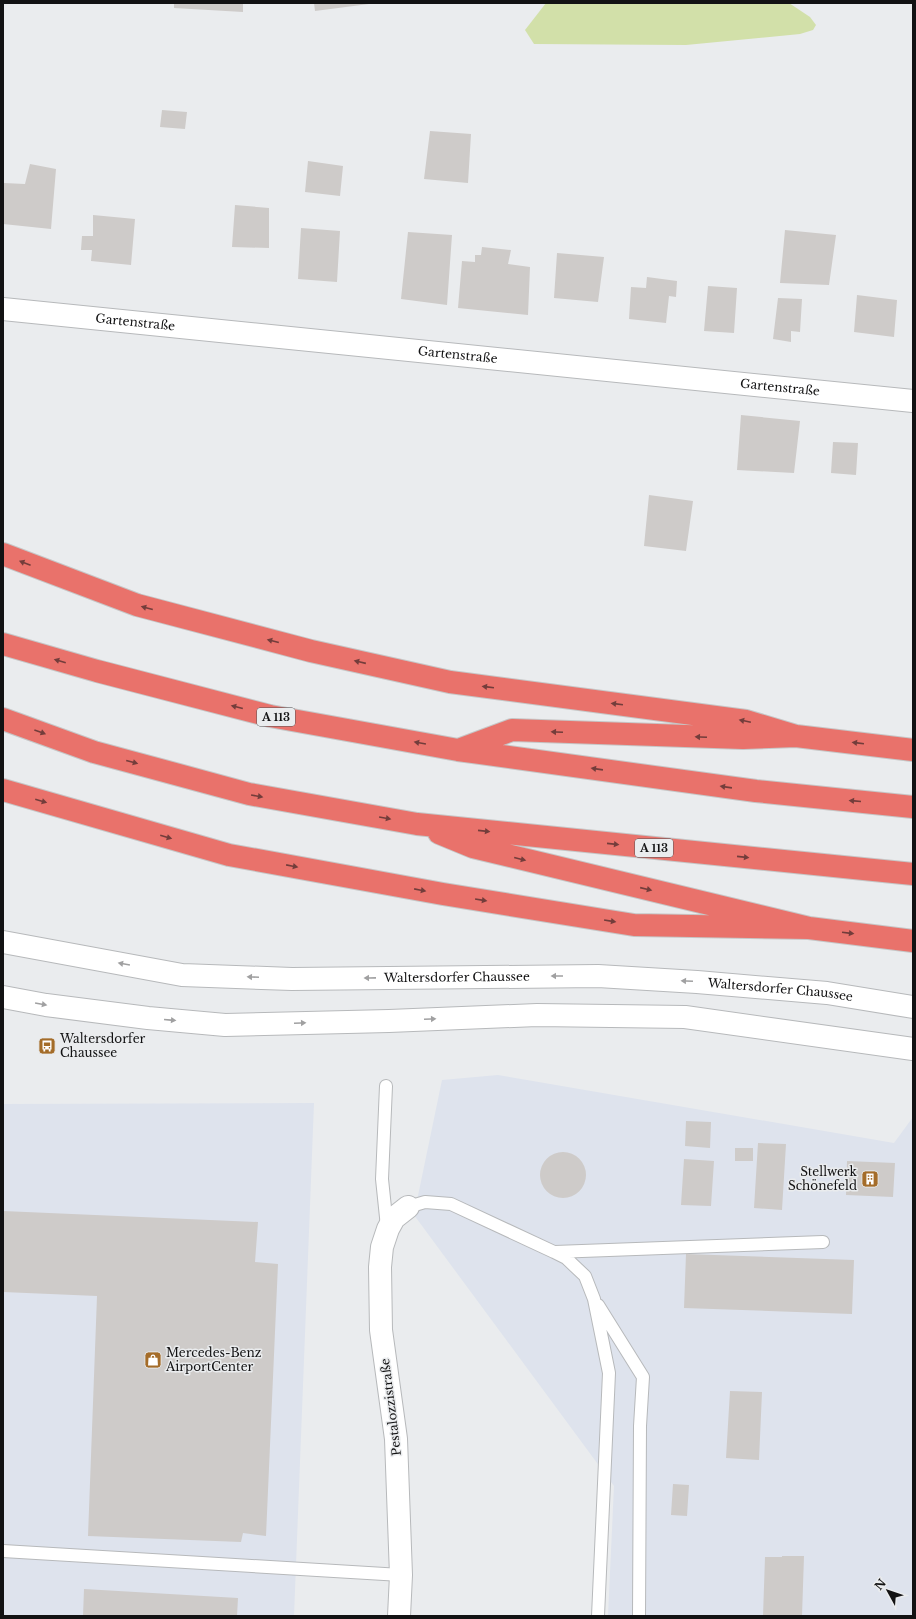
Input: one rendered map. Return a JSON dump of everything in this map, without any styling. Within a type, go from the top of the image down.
[{"type":"highway","points":[[3,554],[137,606],[311,651],[450,682],[746,721],[796,736]]},
{"type":"highway","name":"A 113","points":[[3,644],[97,671],[270,716],[458,750],[756,791],[904,806]]},
{"type":"highway","name":"A 113","points":[[3,719],[94,752],[249,794],[417,824],[913,874]]},
{"type":"highway","points":[[458,750],[512,730],[743,738],[796,736],[905,749]]},
{"type":"highway","points":[[3,790],[229,855],[443,894],[634,925],[809,928],[913,941]]},
{"type":"highway","points":[[417,824],[472,847],[809,928]]},
{"type":"main road","name":"Gartenstraße","points":[[3,309],[913,401]]},
{"type":"main road","name":"Waltersdorfer Chaussee","points":[[3,942],[182,975],[292,979],[598,976],[697,982],[827,993],[903,1005]]},
{"type":"main road","points":[[3,997],[46,1005],[148,1018],[225,1025],[389,1021],[537,1015],[685,1018],[913,1049]]},
{"type":"main road","name":"Pestalozzistraße","points":[[399,1616],[401,1575],[396,1439],[381,1330],[380,1267],[382,1247],[388,1229],[394,1218],[408,1207]]},
{"type":"lane","points":[[386,1086],[382,1179],[388,1229]]},
{"type":"lane","points":[[408,1207],[425,1202],[451,1204],[566,1258],[585,1276],[594,1299],[609,1374],[598,1616]]},
{"type":"lane","points":[[554,1252],[823,1242]]},
{"type":"lane","points":[[594,1299],[643,1377],[640,1426],[639,1616]]},
{"type":"lane","points":[[3,1551],[401,1575]]},
{"type":"shaded area","points":[[498,1075],[894,1143],[913,1117],[913,1616],[608,1616],[614,1486],[414,1215],[442,1080]]},
{"type":"shaded area","name":"Mercedes-Benz AirportCenter","points":[[314,1103],[294,1616],[3,1616],[3,1104]]},
{"type":"green space","points":[[546,3],[789,3],[810,17],[816,25],[813,30],[800,34],[686,45],[534,44],[525,30]]},
{"type":"building","points":[[174,3],[243,3],[243,12],[174,8]]},
{"type":"building","points":[[314,3],[369,3],[369,4],[315,11]]},
{"type":"building","points":[[162,110],[187,112],[185,129],[160,127]]},
{"type":"building","points":[[430,131],[471,134],[468,183],[424,179]]},
{"type":"building","points":[[308,161],[343,166],[340,196],[305,192]]},
{"type":"building","points":[[30,164],[56,169],[51,229],[3,224],[4,183],[25,184]]},
{"type":"building","points":[[235,205],[269,208],[269,248],[232,247]]},
{"type":"building","points":[[93,215],[135,219],[131,265],[91,261],[92,250],[81,250],[82,236],[93,236]]},
{"type":"building","points":[[301,228],[340,231],[337,282],[298,279]]},
{"type":"building","points":[[785,230],[836,235],[829,285],[780,283]]},
{"type":"building","points":[[408,232],[452,235],[447,305],[401,299]]},
{"type":"building","points":[[482,247],[511,250],[508,264],[530,267],[528,315],[458,308],[462,261],[475,262],[475,255],[481,255]]},
{"type":"building","points":[[557,253],[604,257],[598,302],[554,298]]},
{"type":"building","points":[[647,277],[677,281],[676,297],[669,296],[666,323],[629,319],[631,287],[646,288]]},
{"type":"building","points":[[708,286],[737,288],[734,333],[704,331]]},
{"type":"building","points":[[857,295],[897,300],[894,337],[854,332]]},
{"type":"building","points":[[778,298],[802,299],[800,332],[791,331],[791,342],[773,339]]},
{"type":"building","points":[[741,415],[800,421],[794,473],[737,470]]},
{"type":"building","points":[[833,442],[858,443],[856,475],[831,473]]},
{"type":"building","points":[[649,495],[693,501],[686,551],[644,546]]},
{"type":"building","points":[[686,1121],[711,1122],[710,1148],[685,1146]]},
{"type":"building","points":[[758,1143],[786,1144],[782,1210],[754,1208]]},
{"type":"building","points":[[735,1148],[753,1148],[753,1161],[735,1161]]},
{"type":"building","points":[[558,1152],[568,1152],[576,1156],[582,1162],[586,1170],[586,1180],[582,1188],[576,1194],[568,1198],[558,1198],[550,1194],[544,1188],[540,1180],[540,1170],[544,1162],[550,1156]]},
{"type":"building","points":[[684,1159],[714,1161],[711,1206],[681,1205]]},
{"type":"building","name":"Stellwerk Schönefeld","points":[[847,1161],[895,1163],[893,1197],[846,1195]]},
{"type":"building","points":[[3,1211],[258,1222],[255,1262],[278,1264],[266,1536],[243,1533],[241,1542],[88,1536],[97,1296],[3,1292]]},
{"type":"building","points":[[686,1254],[854,1260],[852,1314],[684,1308]]},
{"type":"building","points":[[730,1391],[762,1392],[759,1460],[726,1458]]},
{"type":"building","points":[[673,1484],[689,1485],[687,1516],[671,1515]]},
{"type":"building","points":[[804,1556],[802,1616],[763,1616],[765,1557]]},
{"type":"building","points":[[84,1589],[238,1598],[237,1616],[83,1616]]},
{"type":"place","name":"Waltersdorfer Chaussee","points":[[47,1046]]},
{"type":"place","name":"Stellwerk Schönefeld","points":[[870,1179]]},
{"type":"place","name":"Mercedes-Benz AirportCenter","points":[[153,1360]]}]
